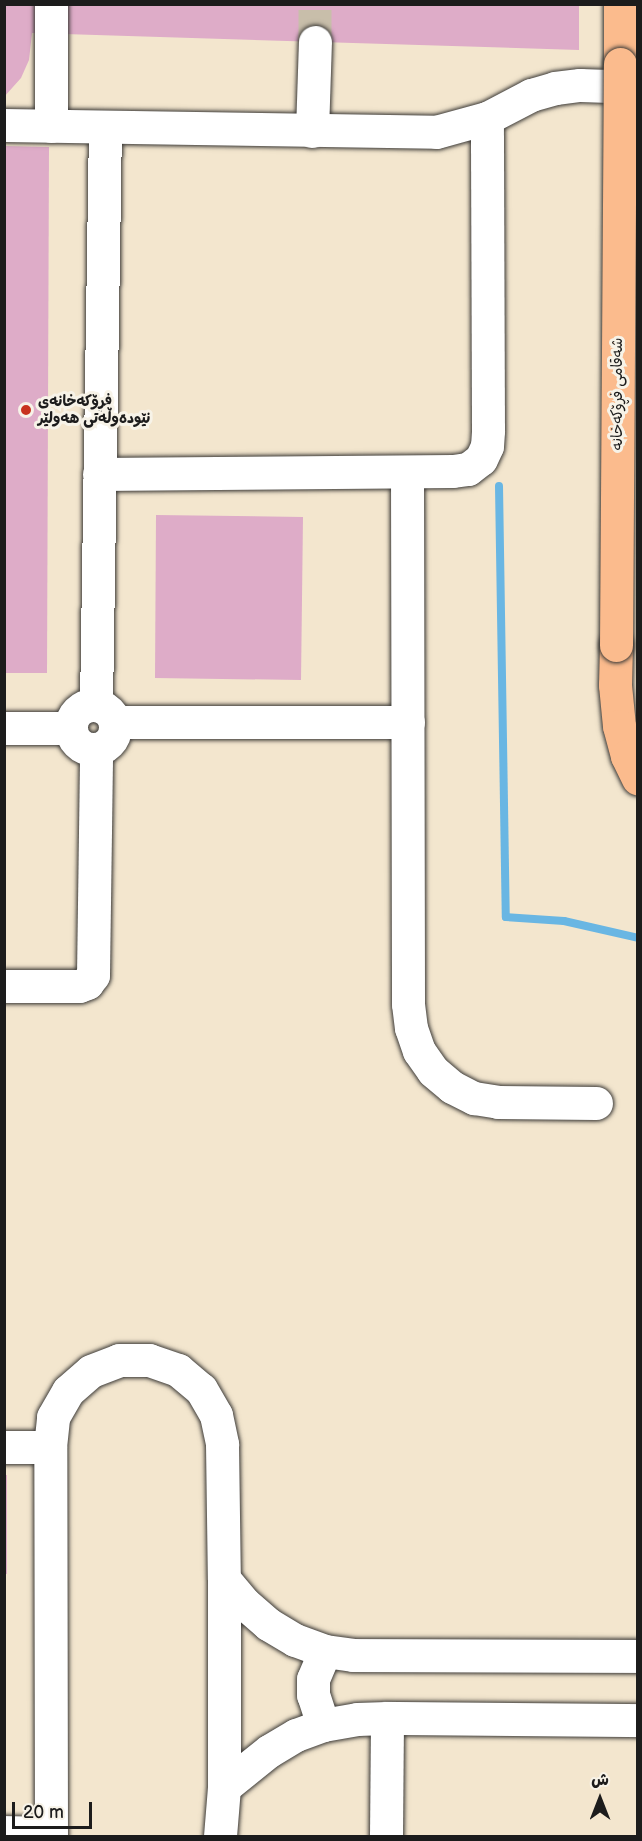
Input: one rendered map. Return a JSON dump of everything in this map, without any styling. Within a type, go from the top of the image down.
[{"type":"main road","name":"شەقامی فڕۆکەخانە","points":[[620,4],[615,685],[619,726],[627,756],[638,779]]},
{"type":"street","points":[[51,4],[51,126]]},
{"type":"street","points":[[312,131],[315,42]]},
{"type":"street","points":[[4,125],[436,132],[487,118],[531,95],[555,88],[580,85],[638,87]]},
{"type":"street","points":[[99,474],[407,472],[468,469],[480,459],[487,446],[487,118]]},
{"type":"street","points":[[71,728],[80,744],[96,748],[111,740],[105,714],[99,474],[105,127]]},
{"type":"street","points":[[407,472],[408,1004],[411,1028],[419,1051],[433,1071],[452,1087],[474,1098],[498,1102],[596,1103]]},
{"type":"street","points":[[71,728],[78,711],[86,706],[105,714],[408,722]]},
{"type":"street","points":[[4,728],[71,728]]},
{"type":"street","points":[[4,986],[79,986],[87,983],[93,975],[96,748]]},
{"type":"street","points":[[4,1832],[50,1835],[50,1447],[53,1417],[68,1391],[91,1371],[119,1360],[149,1360],[178,1370],[201,1389],[216,1415],[222,1444],[224,1786],[220,1836]]},
{"type":"street","points":[[4,1446],[50,1447]]},
{"type":"street","points":[[224,1579],[244,1603],[268,1624],[295,1640],[325,1651],[353,1655],[638,1656]]},
{"type":"street","points":[[323,1725],[313,1695],[317,1664],[325,1651]]},
{"type":"street","points":[[386,1836],[387,1718]]},
{"type":"street","points":[[224,1786],[269,1751],[296,1735],[323,1725],[357,1719],[638,1720]]},
{"type":"building","points":[[4,4],[579,4],[579,50],[32,33],[29,60],[21,78],[4,97]]},
{"type":"building","name":"فڕۆکەخانەی نێودەوڵەتی هەولێر","points":[[4,146],[49,147],[47,673],[4,673]]},
{"type":"building","points":[[156,515],[303,517],[301,680],[155,678]]},
{"type":"building","points":[[4,1475],[7,1475],[7,1574],[4,1574]]},
{"type":"waterway","points":[[499,486],[506,917],[564,921],[638,938]]},
{"type":"tunnel","points":[[315,4],[315,42]]},
{"type":"place","name":"فڕۆکەخانەی نێودەوڵەتی هەولێر","points":[[26,410]]}]
